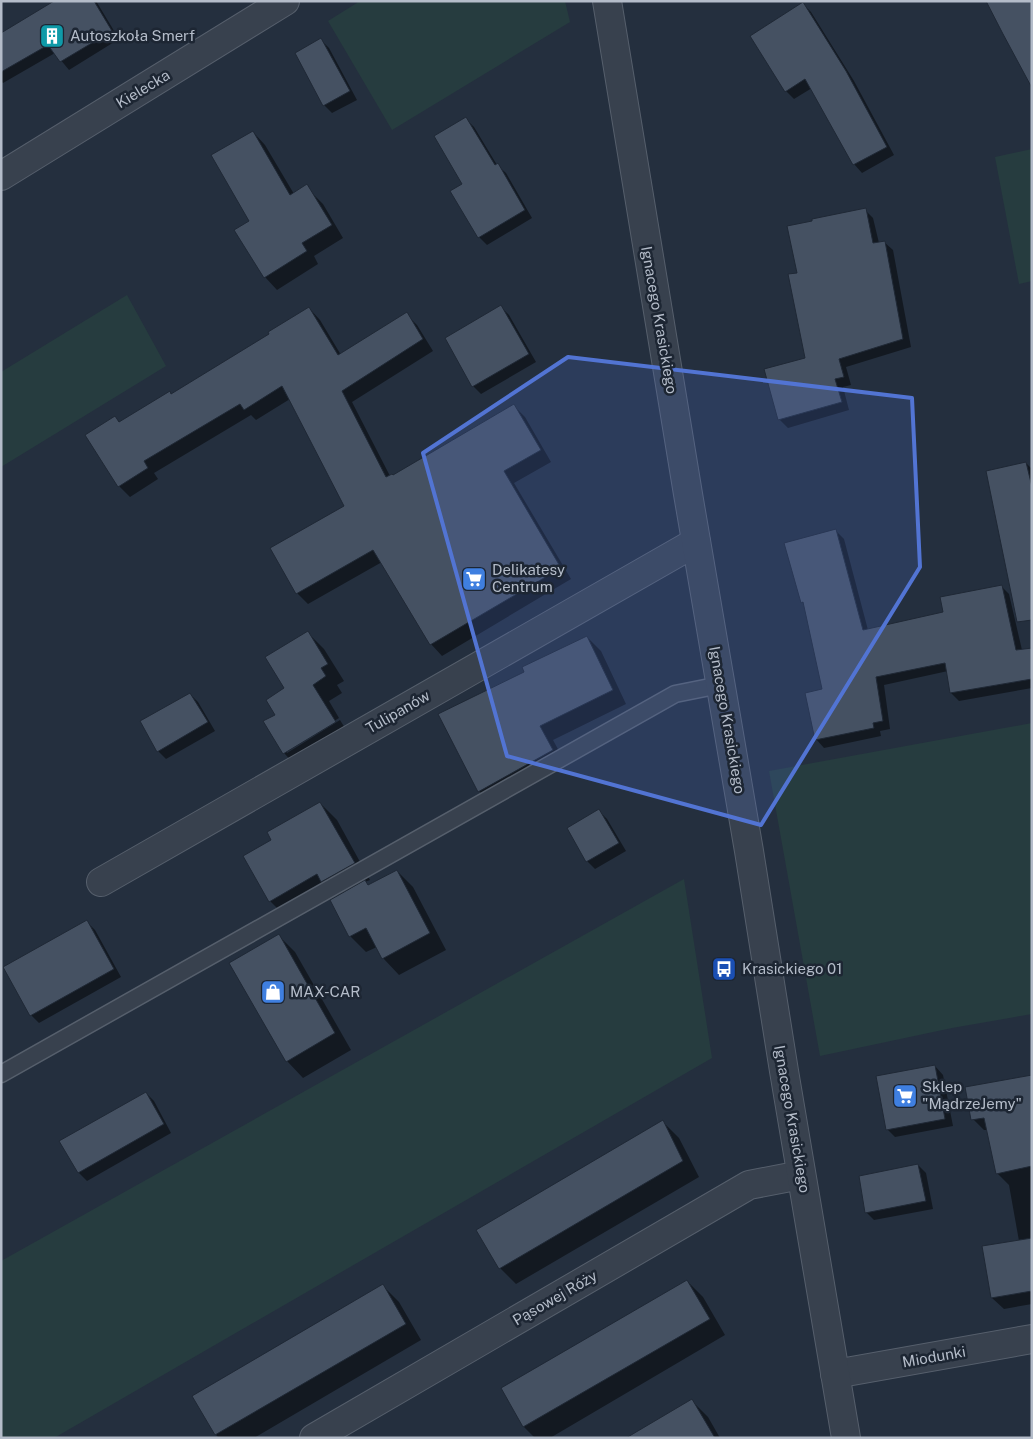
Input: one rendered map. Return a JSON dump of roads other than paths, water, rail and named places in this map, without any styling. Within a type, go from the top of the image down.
[{"type":"street","name":"Kielecka","points":[[1,176],[285,1]]},
{"type":"street","name":"Ignacego Krasickiego","points":[[607,1],[846,1438]]},
{"type":"street","name":"Tulipanów","points":[[101,882],[696,542]]},
{"type":"street","name":"Pąsowej Róży","points":[[314,1438],[749,1185],[801,1174]]},
{"type":"street","name":"Miodunki","points":[[836,1374],[1032,1339]]},
{"type":"lane","points":[[1,1074],[675,694],[720,685]]},
{"type":"place","name":"Autoszkoła Smerf","points":[[52,36]]},
{"type":"place","name":"Delikatesy Centrum","points":[[474,579]]},
{"type":"place","name":"Krasickiego 01","points":[[724,969]]},
{"type":"place","name":"MAX-CAR","points":[[273,992]]},
{"type":"place","name":"Sklep \"MądrzeJemy\"","points":[[905,1096]]}]
